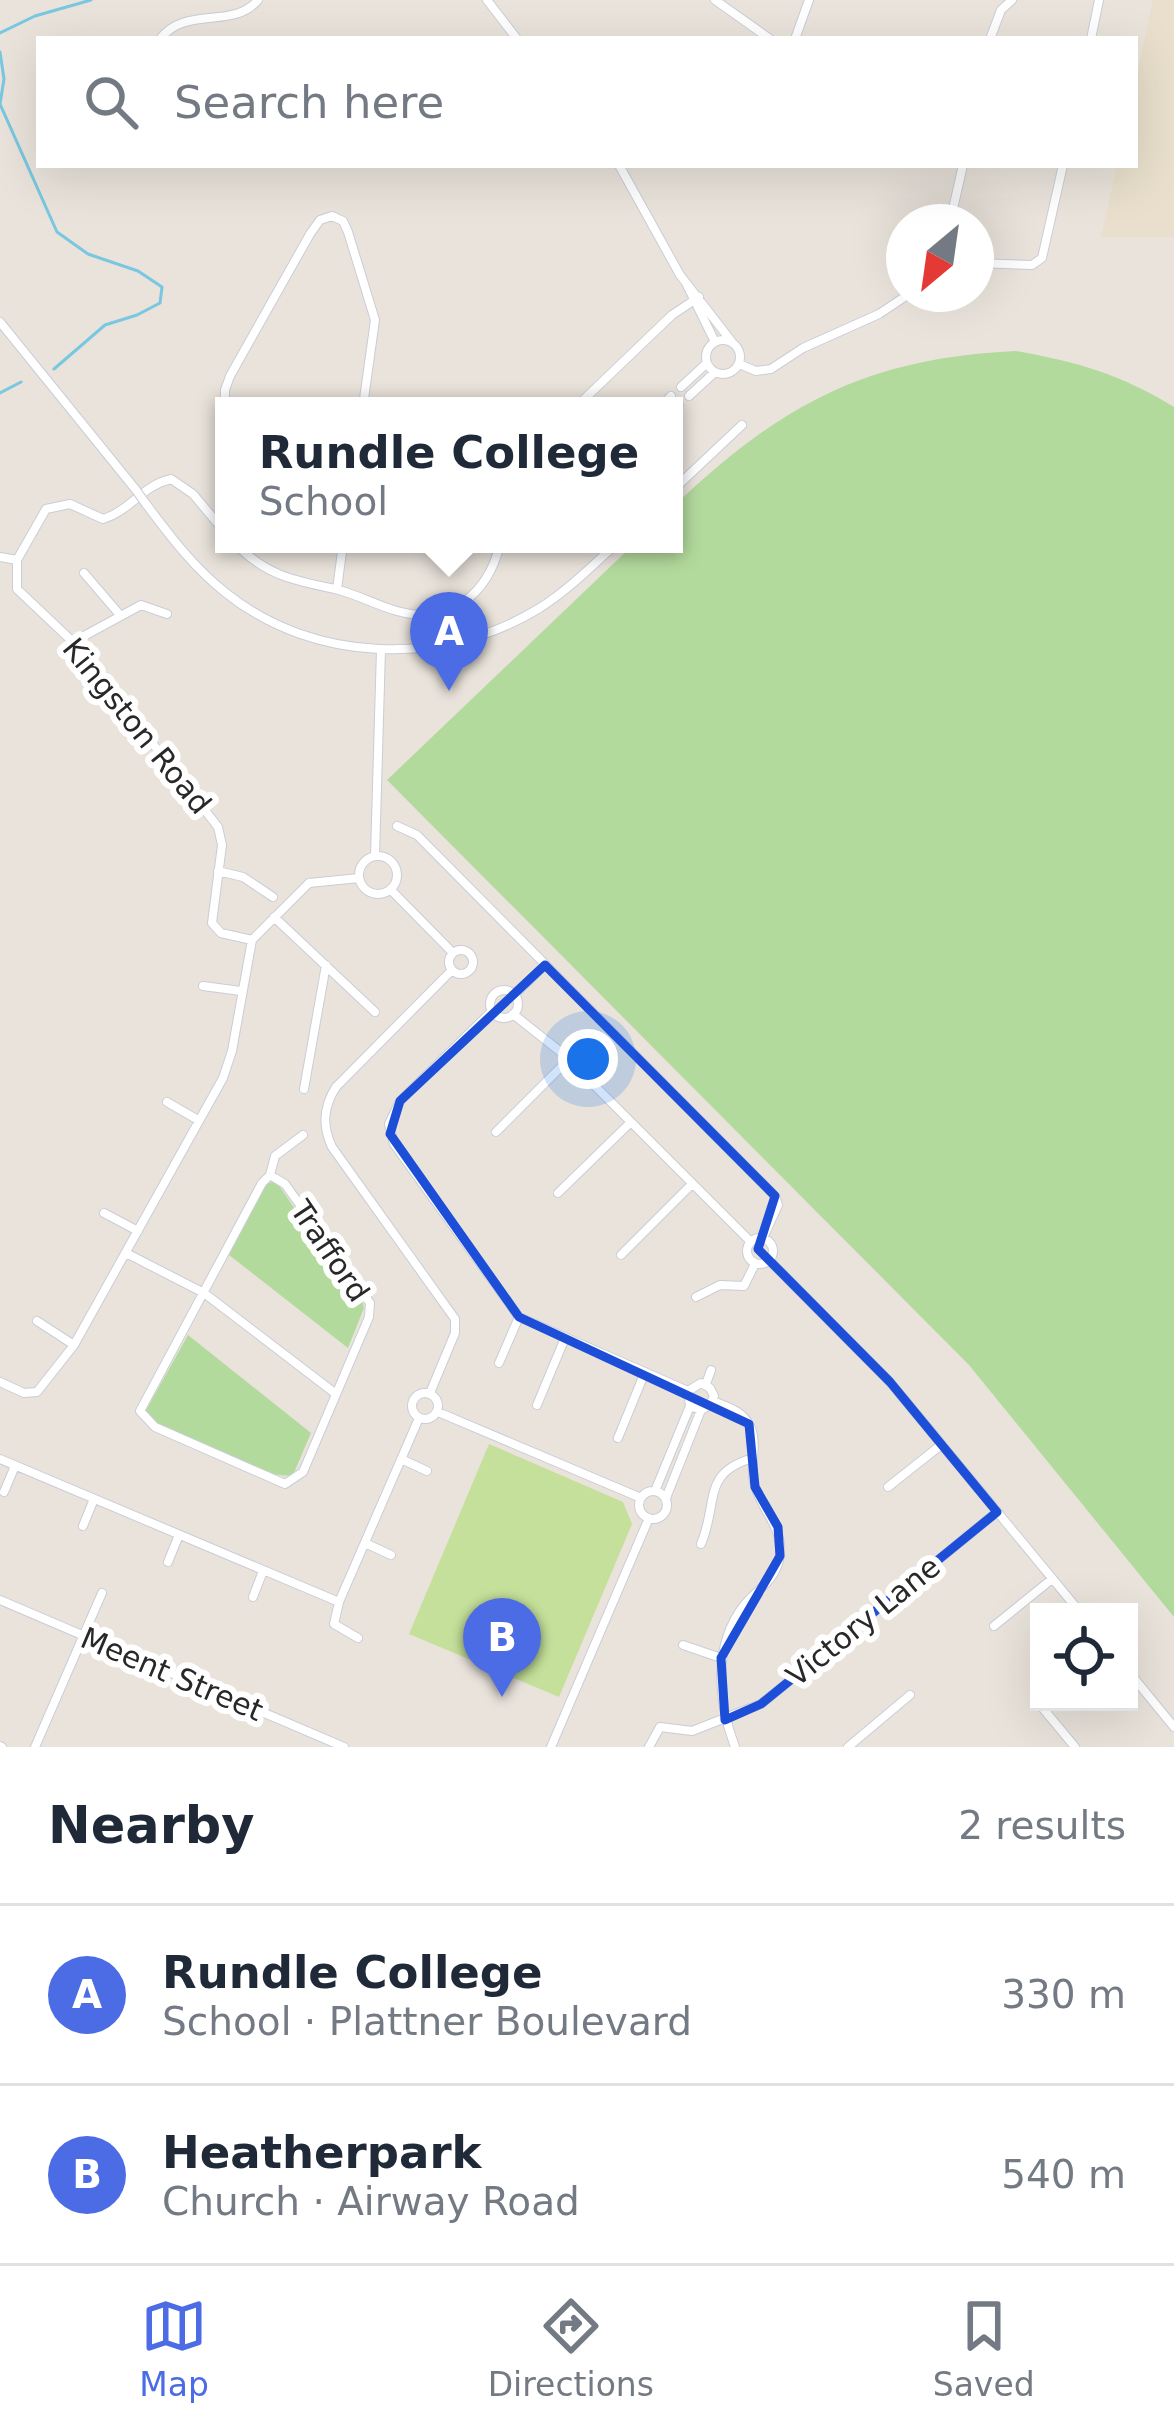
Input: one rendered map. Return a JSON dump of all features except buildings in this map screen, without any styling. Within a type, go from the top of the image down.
[{"type":"street","points":[[163,36],[185,20],[241,14],[258,0]]},
{"type":"street","points":[[487,0],[515,36]]},
{"type":"street","points":[[715,0],[766,36]]},
{"type":"street","points":[[796,36],[808,0]]},
{"type":"street","points":[[991,36],[1001,10],[1012,0]]},
{"type":"street","points":[[1092,36],[1099,0]]},
{"type":"street","points":[[622,168],[686,284],[740,351],[739,364],[727,374],[715,372],[707,363],[707,351],[715,342]]},
{"type":"street","points":[[954,204],[961,168]]},
{"type":"street","points":[[994,263],[1037,264],[1045,252],[1063,168]]},
{"type":"street","points":[[225,397],[230,376],[310,234],[320,220],[332,216],[343,221],[348,232],[375,320],[364,397]]},
{"type":"street","points":[[696,299],[715,342]]},
{"type":"street","points":[[586,397],[672,315],[696,299]]},
{"type":"street","points":[[739,364],[756,371],[771,369],[803,348],[886,309]]},
{"type":"street","points":[[0,322],[196,567],[253,612],[308,637],[381,649],[460,641],[516,621],[569,587],[606,553]]},
{"type":"street","points":[[715,342],[732,343]]},
{"type":"street","points":[[681,387],[707,363]]},
{"type":"street","points":[[689,396],[715,372]]},
{"type":"street","points":[[692,376],[701,386]]},
{"type":"street","points":[[683,481],[742,425]]},
{"type":"street","points":[[0,557],[17,560],[46,509],[70,504],[94,518],[113,516],[164,480],[184,486],[215,521]]},
{"type":"street","points":[[248,553],[275,574],[402,613],[445,609],[472,598],[484,586],[497,553]]},
{"type":"street","points":[[337,590],[342,553]]},
{"type":"street","name":"Kingston Road","points":[[17,560],[17,589],[24,600],[73,642],[218,827],[222,845],[212,923],[221,933],[252,940]]},
{"type":"street","points":[[84,573],[120,615]]},
{"type":"street","points":[[73,642],[141,604],[167,614]]},
{"type":"street","points":[[375,856],[381,649]]},
{"type":"street","points":[[398,826],[417,835],[776,1196],[779,1202],[763,1238],[751,1242]]},
{"type":"street","points":[[375,856],[387,858],[397,879],[390,890],[374,894],[359,878],[361,866],[375,856]]},
{"type":"street","points":[[218,872],[243,877],[273,897]]},
{"type":"street","points":[[0,1382],[24,1393],[37,1392],[74,1345],[223,1078],[252,940],[309,883],[359,878]]},
{"type":"street","points":[[390,890],[453,953]]},
{"type":"street","points":[[274,917],[376,1012]]},
{"type":"street","points":[[452,970],[467,973],[473,963],[465,950],[453,953]]},
{"type":"street","points":[[452,970],[453,953]]},
{"type":"street","points":[[304,1089],[326,963]]},
{"type":"street","points":[[514,995],[545,965]]},
{"type":"street","points":[[430,1393],[455,1319],[332,1147],[325,1110],[336,1087],[452,970]]},
{"type":"street","points":[[203,986],[241,992]]},
{"type":"street","points":[[492,1011],[500,1017],[513,1014],[518,1005],[514,995],[504,990],[493,994],[492,1011],[400,1101],[391,1115],[390,1134],[402,1158],[519,1317],[688,1391],[696,1408],[665,1498],[666,1511],[649,1518],[640,1507],[641,1498]]},
{"type":"street","points":[[513,1014],[568,1060],[751,1242]]},
{"type":"street","points":[[496,1132],[568,1060]]},
{"type":"street","points":[[167,1102],[198,1120]]},
{"type":"street","points":[[558,1193],[631,1122]]},
{"type":"street","points":[[270,1175],[275,1156],[303,1135]]},
{"type":"street","name":"Trafford","points":[[270,1175],[285,1184],[370,1303],[369,1316],[303,1472],[292,1483],[278,1482],[146,1422],[141,1415],[141,1405],[270,1175]]},
{"type":"street","points":[[621,1255],[692,1184]]},
{"type":"street","points":[[104,1213],[138,1231]]},
{"type":"street","points":[[763,1238],[773,1250],[770,1260]]},
{"type":"street","points":[[751,1242],[747,1254],[755,1264]]},
{"type":"street","points":[[126,1253],[204,1292],[335,1394]]},
{"type":"street","points":[[696,1297],[720,1285],[744,1286],[755,1264],[770,1260]]},
{"type":"street","points":[[770,1260],[890,1382],[1072,1603]]},
{"type":"street","points":[[499,1363],[519,1317]]},
{"type":"street","points":[[37,1322],[74,1345]]},
{"type":"street","points":[[537,1405],[566,1338]]},
{"type":"street","points":[[706,1384],[711,1370]]},
{"type":"street","points":[[618,1438],[645,1372]]},
{"type":"street","points":[[688,1391],[695,1384],[706,1384]]},
{"type":"street","points":[[706,1384],[713,1401]]},
{"type":"street","points":[[430,1393],[438,1402],[438,1412]]},
{"type":"street","points":[[430,1393],[418,1394],[412,1410],[419,1418],[438,1412]]},
{"type":"street","points":[[438,1412],[641,1498],[655,1491],[696,1408],[713,1401],[737,1411],[749,1424],[754,1434],[755,1487],[778,1527],[780,1556],[772,1576],[743,1606],[722,1658],[725,1720],[735,1747]]},
{"type":"street","points":[[358,1638],[334,1624],[339,1602],[419,1418]]},
{"type":"street","points":[[888,1487],[940,1445]]},
{"type":"street","points":[[701,1544],[721,1474],[732,1464],[753,1458]]},
{"type":"street","points":[[0,1459],[339,1602]]},
{"type":"street","points":[[401,1459],[428,1471]]},
{"type":"street","points":[[4,1492],[15,1466]]},
{"type":"street","points":[[655,1491],[665,1498]]},
{"type":"street","points":[[83,1526],[94,1499]]},
{"type":"street","name":"Victory Lane","points":[[725,1720],[761,1704],[997,1512]]},
{"type":"street","points":[[551,1747],[649,1518]]},
{"type":"street","points":[[168,1562],[179,1535]]},
{"type":"street","points":[[365,1543],[391,1555]]},
{"type":"street","points":[[253,1597],[263,1570]]},
{"type":"street","points":[[994,1626],[1052,1579]]},
{"type":"street","points":[[35,1747],[102,1594]]},
{"type":"street","name":"Meent Street","points":[[0,1600],[344,1747]]},
{"type":"street","points":[[683,1645],[722,1658]]},
{"type":"street","points":[[1138,1683],[1174,1727]]},
{"type":"street","points":[[848,1747],[910,1695]]},
{"type":"street","points":[[1045,1711],[1075,1747]]},
{"type":"street","points":[[649,1747],[660,1727],[692,1731],[725,1720]]},
{"type":"highlighted area","points":[[545,965],[775,1196],[758,1249],[890,1382],[997,1512],[761,1704],[725,1720],[721,1658],[780,1556],[778,1527],[755,1487],[749,1424],[519,1317],[390,1134],[400,1101]]},
{"type":"shaded area","points":[[1153,0],[1174,0],[1174,237],[1101,237],[1116,168],[1138,168],[1138,69]]},
{"type":"green space","points":[[1016,351],[1059,360],[1135,386],[1174,407],[1174,1617],[969,1365],[387,780],[625,553],[683,553],[683,498],[752,440],[829,393],[871,376],[963,355]]},
{"type":"green space","points":[[276,1181],[362,1300],[364,1308],[348,1348],[229,1255],[266,1184]]},
{"type":"green space","points":[[188,1335],[311,1433],[293,1475],[243,1465],[153,1421],[145,1412]]},
{"type":"green space","points":[[489,1444],[623,1502],[632,1524],[559,1697],[409,1634]]},
{"type":"waterway","points":[[0,33],[35,16],[91,0]]},
{"type":"waterway","points":[[0,52],[4,79],[0,104],[57,232],[88,254],[138,271],[162,287],[160,303],[105,325],[54,369]]},
{"type":"waterway","points":[[0,393],[21,382]]},
{"type":"place","name":"Rundle College","points":[[449,691]]},
{"type":"place","name":"Heatherpark","points":[[502,1697]]}]
